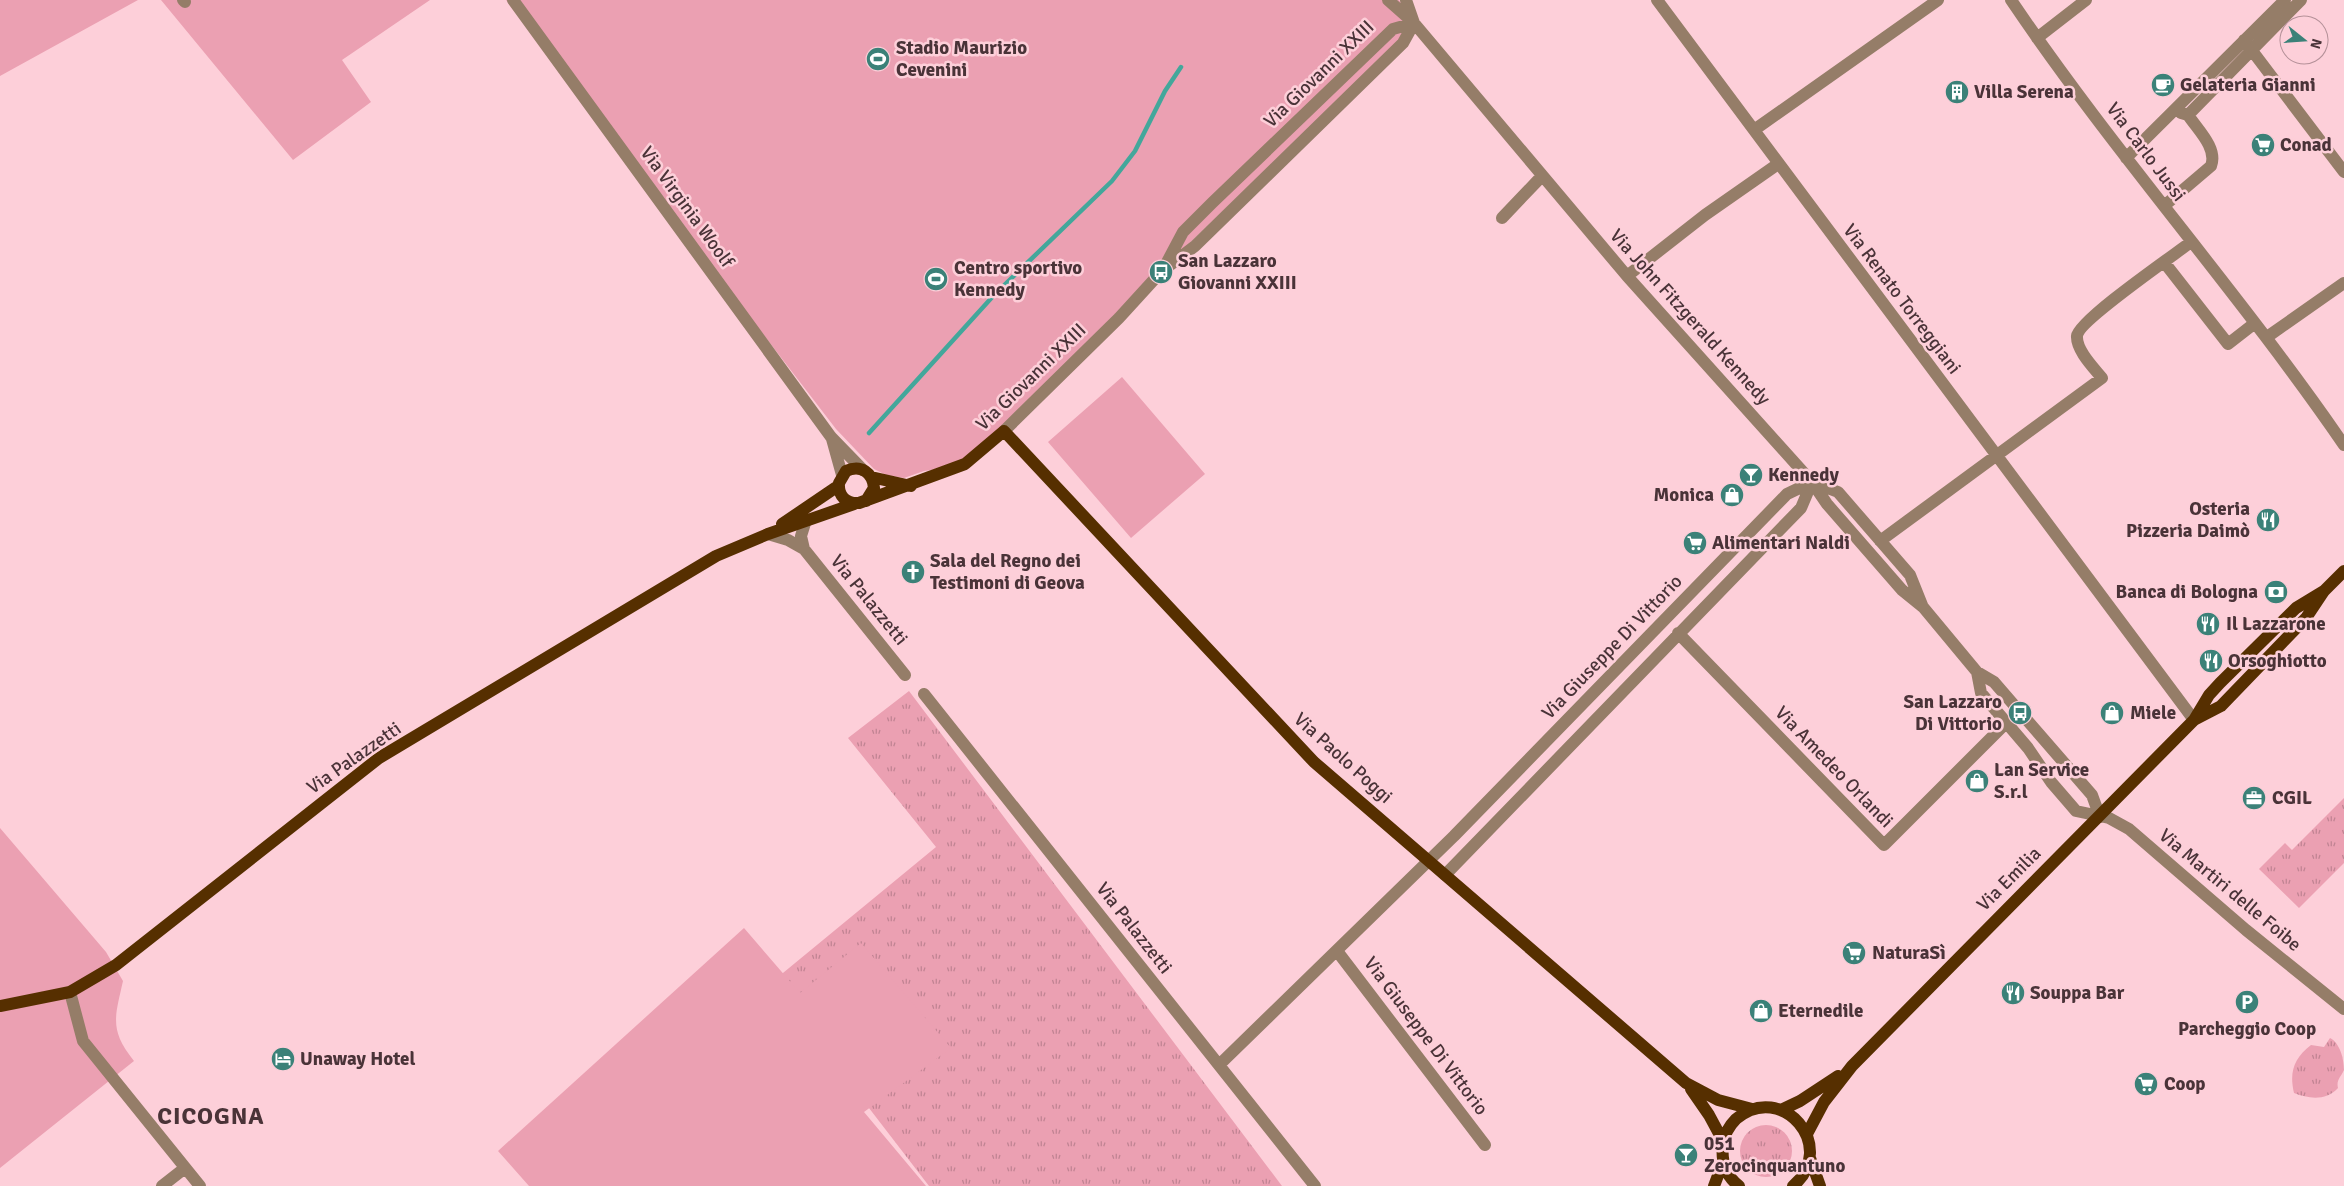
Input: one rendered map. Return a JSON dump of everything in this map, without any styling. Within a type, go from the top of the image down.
[{"type":"main road","name":"Via Giovanni XXIII","points":[[860,502],[911,486],[965,464],[1004,431]]},
{"type":"main road","name":"Via Paolo Poggi","points":[[1004,431],[1314,762],[1686,1083],[1703,1106],[1723,1141]]},
{"type":"main road","points":[[867,473],[874,488],[860,502],[844,499],[840,481],[850,469],[867,473],[911,486]]},
{"type":"main road","name":"Via Palazzetti","points":[[768,534],[840,481]]},
{"type":"main road","name":"Via Palazzetti","points":[[0,1006],[70,992],[116,965],[379,758],[716,556],[768,534],[860,502]]},
{"type":"main road","name":"Via Emilia","points":[[1807,1134],[1824,1102],[1852,1066],[2194,720],[2222,706],[2306,618],[2324,591],[2344,571]]},
{"type":"main road","name":"Via Emilia","points":[[1781,1110],[1815,1092],[1852,1066]]},
{"type":"main road","name":"Via Paolo Poggi","points":[[1686,1083],[1718,1100],[1752,1109],[1767,1107],[1781,1110]]},
{"type":"main road","points":[[1739,1186],[1727,1173],[1723,1162],[1723,1141],[1732,1122],[1752,1109]]},
{"type":"main road","points":[[1781,1110],[1796,1119],[1807,1134],[1810,1145],[1810,1158],[1820,1186]]},
{"type":"main road","points":[[1793,1186],[1802,1177],[1810,1158]]},
{"type":"main road","points":[[1714,1186],[1723,1162]]},
{"type":"street","name":"Via Virginia Woolf","points":[[513,0],[831,437],[867,473]]},
{"type":"street","name":"Via John Fitzgerald Kennedy","points":[[1388,0],[1414,22],[1626,276],[1812,482],[1827,504],[1902,590],[1923,607],[1977,672],[1994,682],[2092,795],[2100,817]]},
{"type":"street","name":"Via John Fitzgerald Kennedy","points":[[1406,0],[1414,22]]},
{"type":"street","name":"Via Renato Torreggiani","points":[[1657,0],[2194,720]]},
{"type":"street","points":[[1754,130],[1938,0]]},
{"type":"street","name":"Via Carlo Jussi","points":[[2011,0],[2126,158],[2267,337],[2344,445]]},
{"type":"street","points":[[2037,38],[2086,0]]},
{"type":"street","points":[[2188,115],[2285,0]]},
{"type":"street","points":[[2126,158],[2170,114],[2248,44],[2301,0]]},
{"type":"street","name":"Via Giovanni XXIII","points":[[1161,272],[1183,232],[1212,203],[1393,29],[1414,22]]},
{"type":"street","name":"Via Giovanni XXIII","points":[[1004,431],[1119,318],[1161,272],[1195,246],[1403,43],[1414,22]]},
{"type":"street","points":[[2248,44],[2344,172]]},
{"type":"street","points":[[2164,206],[2211,166],[2213,160],[2211,149],[2188,115],[2182,113],[2170,114]]},
{"type":"street","points":[[1626,276],[1705,215],[1778,164]]},
{"type":"street","points":[[1502,218],[1542,176]]},
{"type":"street","points":[[1880,541],[2102,378],[2079,346],[2076,337],[2078,332],[2085,323],[2114,299],[2191,242]]},
{"type":"street","points":[[2164,262],[2228,344],[2255,323]]},
{"type":"street","points":[[2267,337],[2344,283]]},
{"type":"street","name":"Via Virginia Woolf","points":[[831,437],[840,481]]},
{"type":"street","name":"Via John Fitzgerald Kennedy","points":[[1812,482],[1838,492],[1910,575],[1923,607]]},
{"type":"street","name":"Via Giuseppe Di Vittorio","points":[[1445,875],[1801,508],[1812,482]]},
{"type":"street","name":"Via Giuseppe Di Vittorio","points":[[1219,1065],[1429,861],[1787,494],[1812,482]]},
{"type":"street","name":"Via Palazzetti","points":[[804,549],[801,536],[806,520]]},
{"type":"street","name":"Via Palazzetti","points":[[768,534],[788,540],[804,549],[905,675]]},
{"type":"street","name":"Via Amedeo Orlandi","points":[[1678,633],[1884,845],[2006,723]]},
{"type":"street","name":"Via John Fitzgerald Kennedy","points":[[1977,672],[1981,693],[2028,748],[2060,794],[2076,811],[2100,817]]},
{"type":"street","name":"Via Palazzetti","points":[[924,694],[1315,1186]]},
{"type":"street","name":"Via Martiri delle Foibe","points":[[2100,817],[2109,818],[2129,829],[2332,1000],[2344,1008]]},
{"type":"street","name":"Via Giuseppe Di Vittorio","points":[[1337,951],[1484,1145]]},
{"type":"street","points":[[70,992],[83,1041],[200,1186]]},
{"type":"street","name":"Via Martiri delle Foibe","points":[[2332,1000],[2344,1019]]},
{"type":"street","points":[[162,1186],[185,1168]]},
{"type":"green space","points":[[0,0],[138,0],[0,76]]},
{"type":"green space","points":[[161,0],[430,0],[342,60],[371,102],[293,160]]},
{"type":"green space","name":"Centro sportivo Kennedy","points":[[506,0],[1399,0],[1405,7],[1409,32],[1096,333],[965,465],[924,471],[904,478],[886,475],[874,469],[836,429]]},
{"type":"green space","points":[[1122,377],[1205,474],[1131,538],[1048,442]]},
{"type":"green space","points":[[909,691],[1282,1186],[929,1186],[772,982],[936,847],[848,738]]},
{"type":"green space","points":[[2344,798],[2344,863],[2299,908],[2259,869],[2285,843],[2292,850]]},
{"type":"green space","points":[[0,828],[106,952],[123,981],[116,1014],[117,1032],[134,1061],[0,1168]]},
{"type":"green space","points":[[744,928],[800,993],[861,943],[951,1048],[864,1112],[926,1186],[529,1186],[498,1151]]},
{"type":"green space","points":[[2330,1038],[2339,1047],[2343,1061],[2344,1070],[2338,1081],[2338,1088],[2328,1095],[2317,1098],[2294,1093],[2292,1078],[2294,1066],[2300,1055],[2311,1045],[2324,1047]]},
{"type":"green space","points":[[1761,1125],[1771,1125],[1781,1129],[1788,1136],[1792,1151],[1788,1166],[1781,1173],[1771,1177],[1761,1177],[1751,1173],[1744,1166],[1740,1156],[1740,1146],[1744,1136],[1751,1129]]},
{"type":"waterway","points":[[869,433],[995,294],[1112,181],[1135,151],[1165,91],[1181,67]]},
{"type":"place","name":"Stadio Maurizio Cevenini","points":[[878,59]]},
{"type":"place","name":"Gelateria Gianni","points":[[2163,85]]},
{"type":"place","name":"Villa Serena","points":[[1957,92]]},
{"type":"place","name":"Conad","points":[[2263,145]]},
{"type":"place","name":"San Lazzaro Giovanni XXIII","points":[[1161,272]]},
{"type":"place","name":"Centro sportivo Kennedy","points":[[936,279]]},
{"type":"place","name":"Kennedy","points":[[1751,475]]},
{"type":"place","name":"Monica","points":[[1732,495]]},
{"type":"place","name":"Osteria Pizzeria Daimò","points":[[2268,520]]},
{"type":"place","name":"Alimentari Naldi","points":[[1695,543]]},
{"type":"place","name":"Sala del Regno dei Testimoni di Geova","points":[[913,572]]},
{"type":"place","name":"Banca di Bologna","points":[[2276,592]]},
{"type":"place","name":"Il Lazzarone","points":[[2208,624]]},
{"type":"place","name":"Orsoghiotto","points":[[2211,661]]},
{"type":"place","name":"San Lazzaro Di Vittorio","points":[[2020,713]]},
{"type":"place","name":"Miele","points":[[2112,713]]},
{"type":"place","name":"Lan Service S.r.l","points":[[1977,781]]},
{"type":"place","name":"CGIL","points":[[2254,798]]},
{"type":"place","name":"NaturaSì","points":[[1854,953]]},
{"type":"place","name":"Souppa Bar","points":[[2013,993]]},
{"type":"place","name":"Parcheggio Coop","points":[[2247,1002]]},
{"type":"place","name":"Eternedile","points":[[1761,1011]]},
{"type":"place","name":"Unaway Hotel","points":[[283,1059]]},
{"type":"place","name":"Coop","points":[[2146,1084]]},
{"type":"place","name":"051 Zerocinquantuno","points":[[1686,1155]]},
{"type":"district","name":"CICOGNA","points":[[211,1116]]}]
